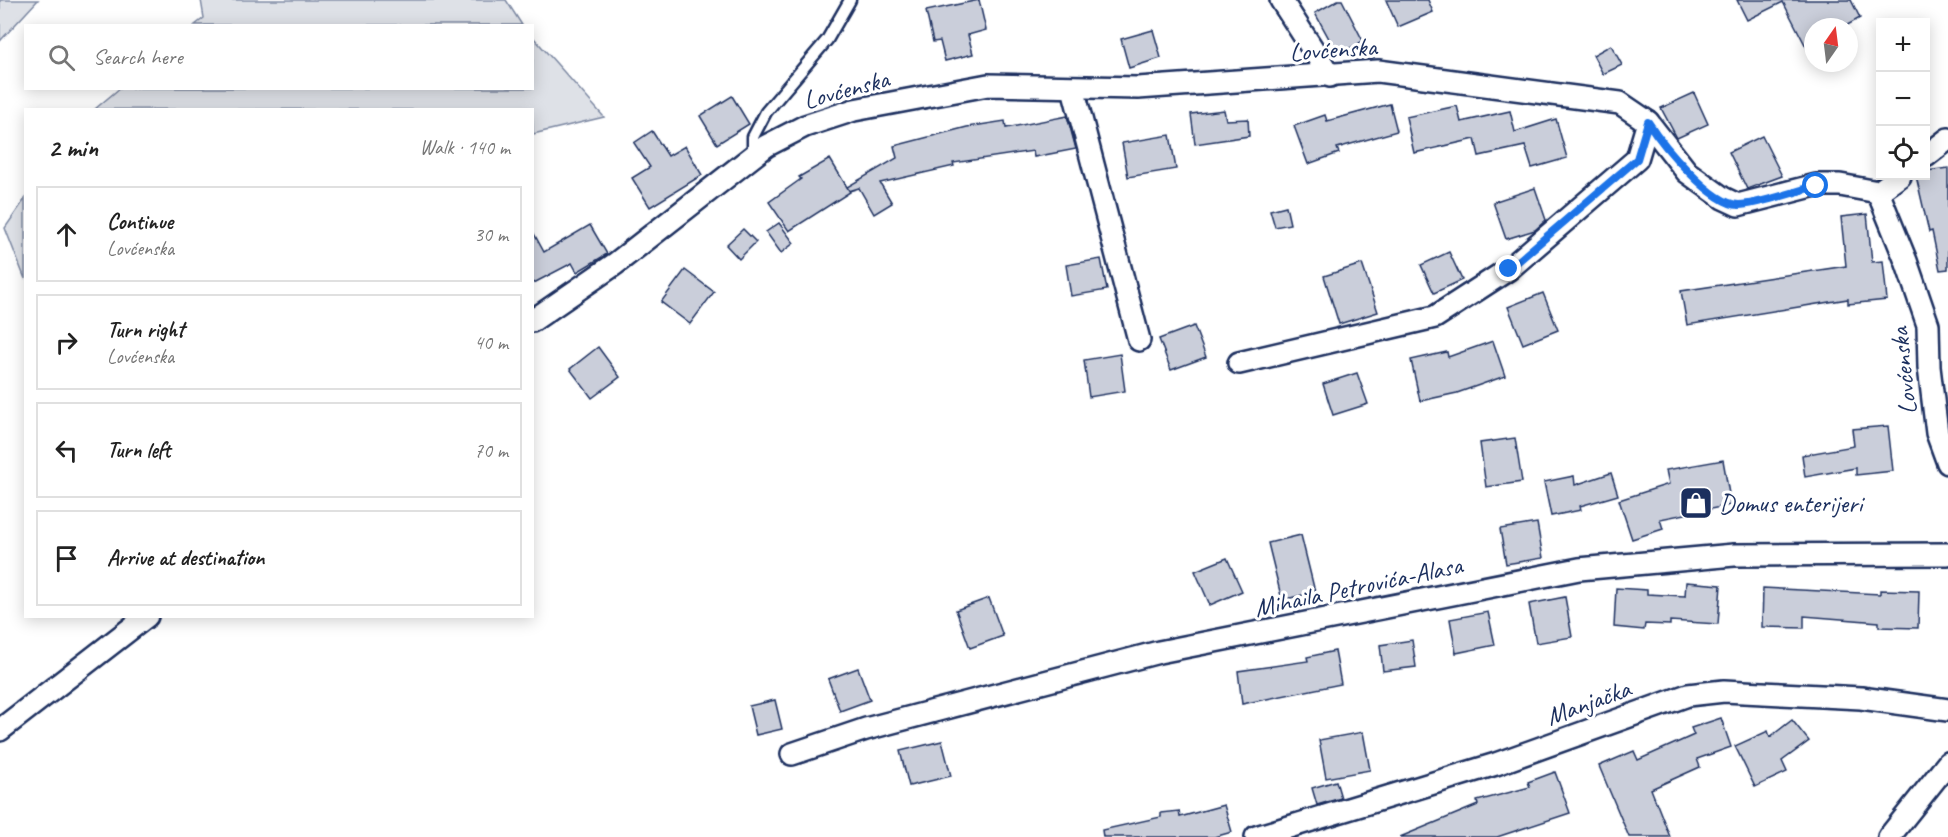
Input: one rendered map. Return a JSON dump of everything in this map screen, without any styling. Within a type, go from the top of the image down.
[{"type":"street","points":[[1281,0],[1330,76]]},
{"type":"street","name":"Lovćenska","points":[[534,320],[615,264],[766,146],[804,126],[854,110],[988,85],[1138,88],[1378,71],[1598,98],[1620,103],[1648,122],[1687,172],[1723,198],[1738,205],[1816,186],[1840,185],[1878,192],[1906,261],[1928,326],[1929,367],[1937,433],[1948,463]]},
{"type":"street","points":[[1073,87],[1139,340]]},
{"type":"street","points":[[1239,363],[1436,317],[1509,269],[1637,159],[1648,122]]},
{"type":"street","points":[[1930,153],[1948,139]]},
{"type":"street","points":[[1878,192],[1894,180]]},
{"type":"street","name":"Mihaila Petrovića-Alasa","points":[[792,754],[866,729],[1159,652],[1579,569],[1734,555],[1948,554]]},
{"type":"street","points":[[0,730],[144,618]]},
{"type":"street","name":"Manjačka","points":[[1256,837],[1496,764],[1688,695],[1724,691],[1861,698],[1948,710]]},
{"type":"street","points":[[1889,837],[1948,763]]},
{"type":"lane","points":[[753,157],[753,137],[766,112],[827,40],[850,0]]},
{"type":"shaded area","points":[[0,0],[38,0],[0,41]]},
{"type":"shaded area","points":[[201,0],[506,0],[521,24],[196,24],[204,18]]},
{"type":"shaded area","points":[[534,38],[604,117],[534,134],[534,108],[96,108],[118,90],[534,90]]},
{"type":"shaded area","points":[[24,200],[24,276],[5,228]]},
{"type":"building","points":[[979,0],[986,30],[968,35],[973,54],[945,61],[940,41],[933,42],[926,11]]},
{"type":"building","points":[[1342,0],[1363,41],[1338,55],[1315,13]]},
{"type":"building","points":[[1386,0],[1428,0],[1433,12],[1398,27]]},
{"type":"building","points":[[1737,0],[1851,0],[1860,18],[1804,18],[1804,43],[1783,2],[1747,20]]},
{"type":"building","points":[[1153,30],[1161,58],[1129,68],[1121,39]]},
{"type":"building","points":[[1611,45],[1622,65],[1603,74],[1593,55]]},
{"type":"building","points":[[1694,93],[1708,124],[1677,138],[1661,108]]},
{"type":"building","points":[[732,96],[749,124],[717,144],[700,116]]},
{"type":"building","points":[[1390,104],[1397,131],[1337,148],[1339,153],[1308,164],[1294,126],[1325,115],[1327,121]]},
{"type":"building","points":[[1457,106],[1461,122],[1510,111],[1515,132],[1556,119],[1567,158],[1532,168],[1525,146],[1479,156],[1475,139],[1414,153],[1406,117]]},
{"type":"building","points":[[1224,110],[1226,120],[1248,119],[1249,136],[1195,144],[1191,114]]},
{"type":"building","points":[[1067,116],[1076,149],[1034,157],[1033,151],[953,163],[954,166],[880,183],[892,203],[874,214],[859,188],[849,191],[847,187],[897,158],[894,146],[967,127],[1005,121],[1006,128]]},
{"type":"building","points":[[652,131],[668,156],[685,146],[702,175],[650,207],[632,178],[650,167],[634,143]]},
{"type":"building","points":[[1170,135],[1176,169],[1128,177],[1122,143]]},
{"type":"building","points":[[1762,136],[1782,176],[1747,189],[1729,152]]},
{"type":"building","points":[[830,159],[850,192],[789,231],[769,202],[801,179],[799,177]]},
{"type":"building","points":[[1948,168],[1948,269],[1940,270],[1932,231],[1929,232],[1917,180],[1930,180],[1930,170]]},
{"type":"building","points":[[1535,188],[1546,220],[1535,230],[1506,239],[1493,202]]},
{"type":"building","points":[[1286,206],[1290,224],[1275,227],[1270,210]]},
{"type":"building","points":[[1867,214],[1872,262],[1883,261],[1887,300],[1848,304],[1848,299],[1687,325],[1681,291],[1846,266],[1841,217]]},
{"type":"building","points":[[779,223],[794,243],[781,253],[766,232]]},
{"type":"building","points":[[590,225],[607,254],[577,272],[572,263],[534,283],[534,234],[544,252]]},
{"type":"building","points":[[743,229],[756,242],[739,259],[726,245]]},
{"type":"building","points":[[1449,252],[1462,280],[1434,293],[1421,265]]},
{"type":"building","points":[[1101,259],[1107,290],[1071,296],[1066,265]]},
{"type":"building","points":[[1362,264],[1378,312],[1339,324],[1324,276]]},
{"type":"building","points":[[685,270],[714,292],[690,324],[661,302]]},
{"type":"building","points":[[1543,293],[1558,330],[1523,344],[1508,307]]},
{"type":"building","points":[[1194,326],[1206,357],[1171,370],[1159,339]]},
{"type":"building","points":[[1493,341],[1505,376],[1457,393],[1420,401],[1411,360],[1447,352],[1448,357]]},
{"type":"building","points":[[598,347],[620,377],[592,398],[570,369]]},
{"type":"building","points":[[1120,354],[1125,391],[1089,397],[1084,360]]},
{"type":"building","points":[[1357,373],[1368,404],[1333,415],[1323,384]]},
{"type":"building","points":[[1888,426],[1893,471],[1856,475],[1856,468],[1805,477],[1802,455],[1854,446],[1852,429]]},
{"type":"building","points":[[1515,438],[1522,482],[1486,487],[1480,443]]},
{"type":"building","points":[[1723,460],[1731,505],[1660,519],[1663,529],[1632,539],[1619,500],[1669,484],[1666,470]]},
{"type":"building","points":[[1611,473],[1618,495],[1580,506],[1581,510],[1551,516],[1544,482],[1574,476],[1575,485]]},
{"type":"building","points":[[1537,523],[1543,558],[1506,564],[1500,529]]},
{"type":"building","points":[[1301,535],[1315,592],[1282,600],[1268,543]]},
{"type":"building","points":[[1227,558],[1242,591],[1210,605],[1195,571]]},
{"type":"building","points":[[1686,582],[1721,585],[1718,624],[1670,621],[1670,625],[1645,624],[1644,630],[1614,627],[1616,588],[1647,590],[1647,594],[1685,596]]},
{"type":"building","points":[[1763,588],[1880,594],[1880,590],[1919,591],[1918,628],[1879,627],[1879,622],[1804,616],[1804,628],[1762,627]]},
{"type":"building","points":[[1565,597],[1572,637],[1536,643],[1529,604]]},
{"type":"building","points":[[989,598],[1003,636],[970,648],[956,610]]},
{"type":"building","points":[[1488,612],[1495,645],[1456,653],[1450,619]]},
{"type":"building","points":[[1412,640],[1416,667],[1383,671],[1380,645]]},
{"type":"building","points":[[1335,651],[1341,684],[1242,704],[1238,671],[1308,661],[1307,657]]},
{"type":"building","points":[[858,668],[870,700],[840,711],[828,679]]},
{"type":"building","points":[[775,700],[782,729],[756,735],[749,706]]},
{"type":"building","points":[[1721,718],[1731,747],[1697,759],[1700,767],[1651,789],[1670,837],[1629,837],[1599,766],[1634,751],[1638,760],[1694,735],[1691,728]]},
{"type":"building","points":[[1792,720],[1809,741],[1782,761],[1787,772],[1755,787],[1735,746],[1768,731],[1770,737]]},
{"type":"building","points":[[1363,732],[1370,770],[1326,778],[1319,740]]},
{"type":"building","points":[[942,741],[951,776],[909,786],[900,751]]},
{"type":"building","points":[[1555,772],[1570,813],[1497,837],[1400,837],[1478,805],[1477,801],[1530,787],[1528,782]]},
{"type":"building","points":[[1336,781],[1341,798],[1317,805],[1312,788]]},
{"type":"building","points":[[1224,805],[1232,832],[1214,837],[1103,837],[1102,830],[1161,817],[1161,813],[1179,811],[1180,817]]},
{"type":"place","name":"Domus enterijeri","points":[[1696,503]]},
{"type":"route","points":[[1509,269],[1637,159],[1648,122],[1687,172],[1723,198],[1738,205],[1816,186]]}]
